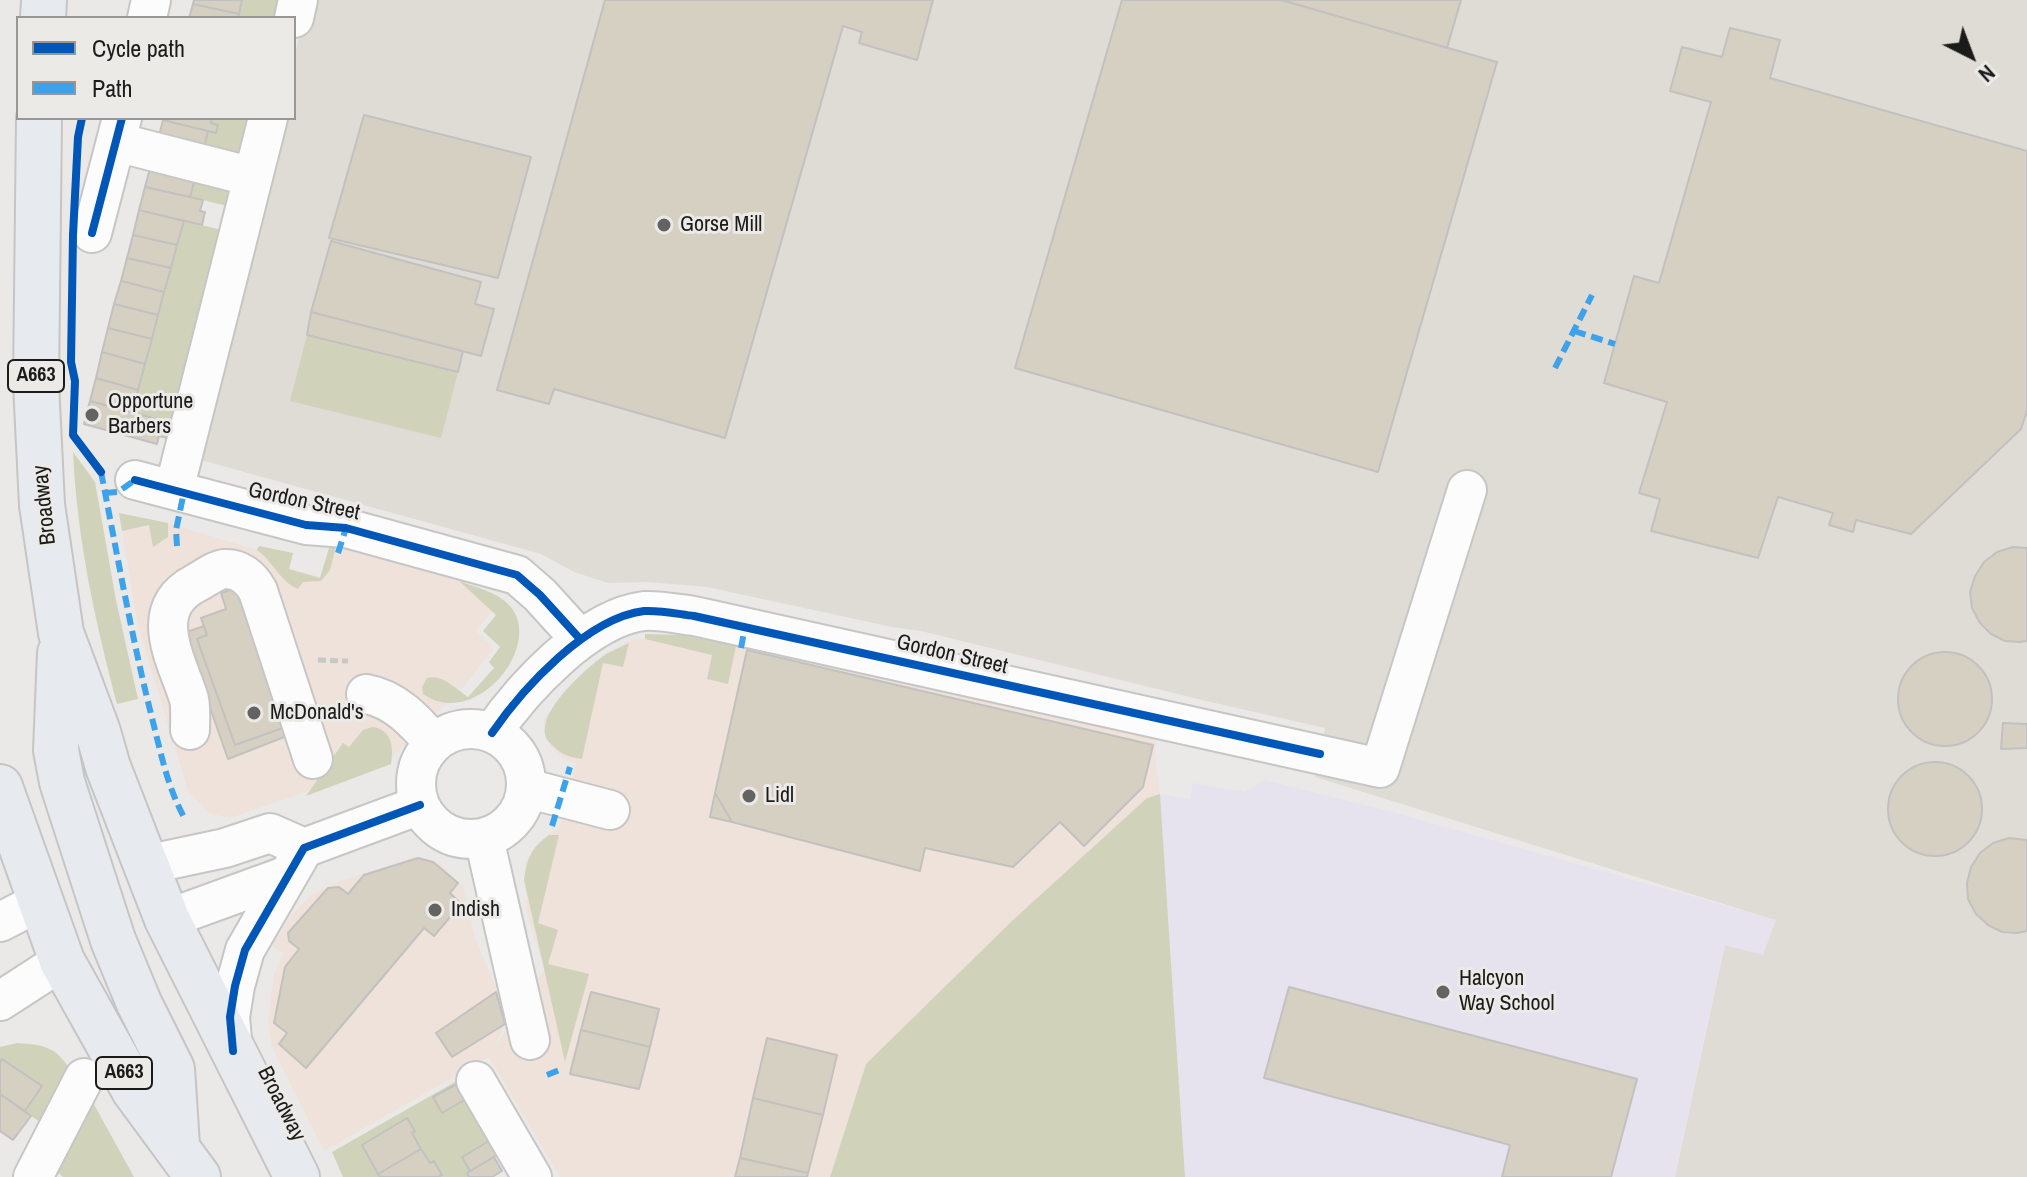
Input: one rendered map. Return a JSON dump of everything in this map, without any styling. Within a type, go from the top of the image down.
[{"type":"highway","name":"Broadway","points":[[39,120],[36,384],[42,505],[61,633],[167,919],[297,1177]]},
{"type":"highway","points":[[61,633],[56,750],[62,782],[113,940],[139,1003],[172,1069],[188,1161]]},
{"type":"highway","name":"A663","points":[[0,787],[62,961],[134,1090],[188,1161]]},
{"type":"highway","points":[[39,902],[145,865]]},
{"type":"highway","points":[[62,961],[167,919]]},
{"type":"street","points":[[174,490],[267,120]]},
{"type":"street","points":[[92,233],[119,130],[253,177]]},
{"type":"street","name":"Gordon Street","points":[[135,480],[306,525],[346,528],[517,575],[580,639]]},
{"type":"street","name":"Gordon Street","points":[[492,733],[511,707],[580,639],[611,620],[646,611],[694,616],[1380,768],[1467,490]]},
{"type":"street","points":[[190,730],[190,702],[168,643],[168,624],[176,602],[187,588],[222,569],[240,572],[251,579],[258,591],[313,759]]},
{"type":"street","points":[[359,677],[419,726],[434,743]]},
{"type":"street","points":[[477,729],[492,733],[514,750],[525,774],[526,788],[523,803],[506,827],[473,840],[449,835],[436,827],[420,805],[416,786],[417,770],[434,743],[462,730],[477,729]]},
{"type":"street","points":[[526,788],[610,810]]},
{"type":"street","points":[[167,919],[420,805]]},
{"type":"street","points":[[145,865],[225,848],[270,833],[296,861]]},
{"type":"street","points":[[484,838],[530,1040]]},
{"type":"street","points":[[233,1051],[230,1017],[245,950],[296,861]]},
{"type":"street","points":[[0,922],[39,902]]},
{"type":"street","points":[[0,1001],[62,961]]},
{"type":"street","points":[[33,1177],[84,1078]]},
{"type":"street","points":[[476,1081],[532,1177]]},
{"type":"path","points":[[313,660],[359,677]]},
{"type":"shaded area","points":[[309,0],[2027,0],[2027,1177],[1675,1177],[1725,944],[1775,920],[1315,777],[1325,728],[921,631],[707,587],[647,582],[608,583],[574,572],[541,554],[190,457],[277,120],[296,120],[296,49]]},
{"type":"shaded area","points":[[119,513],[168,523],[257,550],[259,546],[293,553],[289,569],[320,577],[330,545],[459,581],[492,611],[476,631],[494,648],[466,684],[386,764],[230,818],[209,813],[188,791],[138,626]]},
{"type":"shaded area","points":[[629,641],[748,642],[1157,739],[1155,754],[1160,794],[1147,798],[865,1067],[830,1177],[560,1177],[489,1057],[324,1151],[272,1047],[268,1021],[274,973],[284,953],[272,946],[290,917],[311,895],[340,881],[415,857],[438,862],[463,886],[475,937],[500,998],[505,1024],[494,1049],[547,965],[541,958],[527,913],[525,861],[550,832],[559,829],[576,763],[564,759],[550,746],[543,720],[577,679],[607,653]]},
{"type":"shaded area","name":"Halcyon Way School","points":[[1264,780],[1392,812],[1776,920],[1763,955],[1724,945],[1675,1177],[1185,1177],[1160,794],[1190,799],[1193,783],[1245,792]]},
{"type":"green space","points":[[242,0],[288,0],[284,16],[238,16]]},
{"type":"green space","points":[[212,120],[256,120],[244,166],[202,156],[208,131],[216,133],[218,125],[211,123]]},
{"type":"green space","points":[[197,171],[239,182],[232,207],[190,197]]},
{"type":"green space","points":[[184,221],[226,231],[175,424],[132,412]]},
{"type":"green space","points":[[307,335],[458,372],[441,438],[290,401]]},
{"type":"green space","points":[[73,452],[95,482],[138,699],[117,704],[88,580],[78,516]]},
{"type":"green space","points":[[119,513],[168,523],[168,537],[153,547],[149,525],[122,531]]},
{"type":"green space","points":[[330,545],[336,546],[330,570],[321,581],[303,582],[298,589],[286,582],[257,550],[259,546],[293,553],[289,569],[320,578]]},
{"type":"green space","points":[[459,581],[492,593],[509,605],[518,622],[518,641],[512,660],[483,693],[464,701],[443,702],[423,694],[422,687],[427,678],[444,680],[468,697],[494,668],[489,662],[500,647],[483,631],[496,615]]},
{"type":"green space","points":[[645,634],[681,635],[736,646],[728,684],[707,679],[712,655],[645,639]]},
{"type":"green space","points":[[629,643],[623,667],[603,663],[582,759],[560,752],[549,742],[545,732],[553,707],[562,694],[597,661]]},
{"type":"green space","points":[[372,727],[388,735],[391,764],[306,796],[343,743],[349,747],[363,730]]},
{"type":"green space","points":[[1160,794],[1185,1177],[830,1177],[866,1064],[1012,921],[1147,798]]},
{"type":"green space","points":[[549,835],[559,835],[538,923],[558,930],[548,964],[589,974],[565,1062],[524,880],[531,854]]},
{"type":"green space","points":[[17,1043],[36,1045],[55,1052],[72,1072],[45,1126],[25,1111],[41,1086],[3,1059],[0,1062],[0,1047]]},
{"type":"green space","points":[[455,1082],[457,1084],[433,1097],[466,1099],[489,1141],[462,1157],[470,1171],[467,1173],[469,1177],[438,1177],[442,1174],[435,1161],[430,1163],[407,1118],[362,1145],[380,1177],[343,1177],[332,1152]]},
{"type":"green space","points":[[91,1099],[134,1177],[63,1177],[56,1170]]},
{"type":"building","points":[[194,0],[242,0],[239,14],[193,4]]},
{"type":"building","name":"Gorse Mill","points":[[605,0],[933,0],[917,60],[859,43],[862,32],[843,26],[725,438],[554,389],[549,404],[497,390]]},
{"type":"building","points":[[1122,0],[1281,0],[1497,62],[1378,472],[1015,368]]},
{"type":"building","points":[[1282,0],[1461,0],[1447,48]]},
{"type":"building","points":[[193,4],[239,14],[238,16],[190,16]]},
{"type":"building","points":[[1730,28],[1780,40],[1770,78],[2027,151],[2027,411],[2021,429],[1911,534],[1856,520],[1853,532],[1829,525],[1833,513],[1778,497],[1758,558],[1651,531],[1660,499],[1639,493],[1667,402],[1604,383],[1634,276],[1659,283],[1711,102],[1670,91],[1682,47],[1722,57]]},
{"type":"building","points":[[364,115],[531,157],[498,278],[329,238]]},
{"type":"building","points":[[163,120],[212,120],[211,123],[218,125],[216,133]]},
{"type":"building","points":[[163,120],[208,131],[202,156],[157,144]]},
{"type":"building","points":[[152,161],[197,171],[190,197],[145,187]]},
{"type":"building","points":[[145,187],[203,200],[200,211],[205,212],[202,225],[139,210]]},
{"type":"building","points":[[139,210],[184,221],[177,245],[133,235]]},
{"type":"building","points":[[133,235],[177,245],[171,268],[127,258]]},
{"type":"building","points":[[331,241],[481,282],[475,304],[494,309],[481,356],[311,312]]},
{"type":"building","points":[[127,258],[171,268],[164,292],[121,281]]},
{"type":"building","points":[[121,281],[164,292],[158,315],[114,304]]},
{"type":"building","points":[[114,304],[158,315],[152,339],[108,328]]},
{"type":"building","points":[[311,312],[463,351],[458,372],[307,335]]},
{"type":"building","points":[[108,328],[152,339],[145,364],[102,352]]},
{"type":"building","points":[[102,352],[145,364],[138,390],[96,378]]},
{"type":"building","points":[[96,378],[138,390],[132,412],[90,401]]},
{"type":"building","points":[[90,401],[175,424],[171,439],[159,436],[157,444],[84,424]]},
{"type":"building","points":[[2013,547],[2027,548],[2027,641],[2020,642],[2005,641],[1991,634],[1980,623],[1972,608],[1970,592],[1984,562],[1997,552]]},
{"type":"building","points":[[241,586],[294,724],[235,745],[197,639],[207,635],[201,618],[226,609],[221,593]]},
{"type":"building","points":[[204,626],[207,635],[197,639],[235,745],[294,724],[302,730],[228,759],[184,633]]},
{"type":"building","points":[[747,650],[1153,745],[1143,787],[1084,846],[1060,822],[1013,867],[925,848],[920,871],[732,822],[715,793]]},
{"type":"building","points":[[1945,652],[1963,655],[1978,666],[1989,681],[1992,699],[1989,717],[1978,732],[1963,743],[1945,746],[1927,743],[1912,732],[1901,717],[1898,699],[1901,681],[1912,666],[1927,655]]},
{"type":"building","points":[[2003,723],[2027,724],[2027,748],[2001,749]]},
{"type":"building","points":[[1935,762],[1953,765],[1968,776],[1979,791],[1982,809],[1979,827],[1968,842],[1953,853],[1935,856],[1917,853],[1902,842],[1891,827],[1888,809],[1891,791],[1902,776],[1917,765]]},
{"type":"building","points":[[715,793],[732,822],[710,817]]},
{"type":"building","points":[[2009,838],[2027,840],[2027,931],[2017,933],[2002,932],[1988,925],[1976,914],[1968,899],[1967,883],[1971,867],[1980,853],[1993,843]]},
{"type":"building","points":[[418,858],[433,862],[458,883],[450,893],[461,904],[434,936],[424,928],[306,1068],[279,1044],[287,1033],[274,1023],[285,967],[299,949],[289,941],[288,933],[328,888],[339,887],[348,894],[364,875]]},
{"type":"building","points":[[1289,987],[1637,1079],[1611,1177],[1502,1177],[1510,1145],[1264,1078]]},
{"type":"building","points":[[496,992],[505,1024],[452,1057],[436,1033]]},
{"type":"building","points":[[591,992],[659,1009],[650,1047],[581,1030]]},
{"type":"building","points":[[581,1030],[650,1047],[639,1089],[570,1074]]},
{"type":"building","points":[[767,1038],[837,1055],[823,1115],[753,1098]]},
{"type":"building","points":[[2,1059],[42,1086],[25,1111],[0,1094]]},
{"type":"building","points":[[457,1084],[466,1099],[442,1113],[433,1097]]},
{"type":"building","points":[[0,1094],[31,1116],[13,1140],[0,1131]]},
{"type":"building","points":[[753,1098],[823,1115],[808,1173],[740,1158]]},
{"type":"building","points":[[407,1118],[421,1149],[378,1174],[362,1145]]},
{"type":"building","points":[[489,1141],[497,1155],[470,1171],[462,1157]]},
{"type":"building","points":[[421,1149],[430,1163],[434,1161],[442,1175],[380,1177],[378,1174]]},
{"type":"building","points":[[494,1157],[502,1171],[492,1177],[469,1177],[467,1173]]},
{"type":"building","points":[[740,1158],[808,1173],[807,1177],[735,1177]]},
{"type":"marked path","points":[[1555,368],[1592,295]]},
{"type":"marked path","points":[[1574,331],[1615,344]]},
{"type":"marked path","points":[[101,472],[151,714],[169,781],[185,819]]},
{"type":"marked path","points":[[105,493],[118,492],[135,480]]},
{"type":"marked path","points":[[177,546],[176,530],[184,492]]},
{"type":"marked path","points":[[338,553],[346,528]]},
{"type":"marked path","points":[[741,648],[745,627]]},
{"type":"marked path","points":[[552,826],[570,767]]},
{"type":"marked path","points":[[547,1075],[562,1069]]},
{"type":"cycle path","points":[[82,120],[73,235],[73,435],[101,472]]},
{"type":"cycle path","points":[[92,233],[121,120]]},
{"type":"cycle path","points":[[135,480],[306,525],[346,528],[517,575],[580,639]]},
{"type":"cycle path","points":[[492,733],[539,676],[579,641],[622,616],[650,611],[694,616],[1320,754]]},
{"type":"cycle path","points":[[233,1051],[230,1017],[245,950],[304,848],[420,805]]},
{"type":"place","name":"Gorse Mill","points":[[664,225]]},
{"type":"place","name":"Opportune Barbers","points":[[92,415]]},
{"type":"place","name":"McDonald's","points":[[254,713]]},
{"type":"place","name":"Lidl","points":[[749,796]]},
{"type":"place","name":"Indish","points":[[435,910]]},
{"type":"place","name":"Halcyon Way School","points":[[1443,992]]}]
